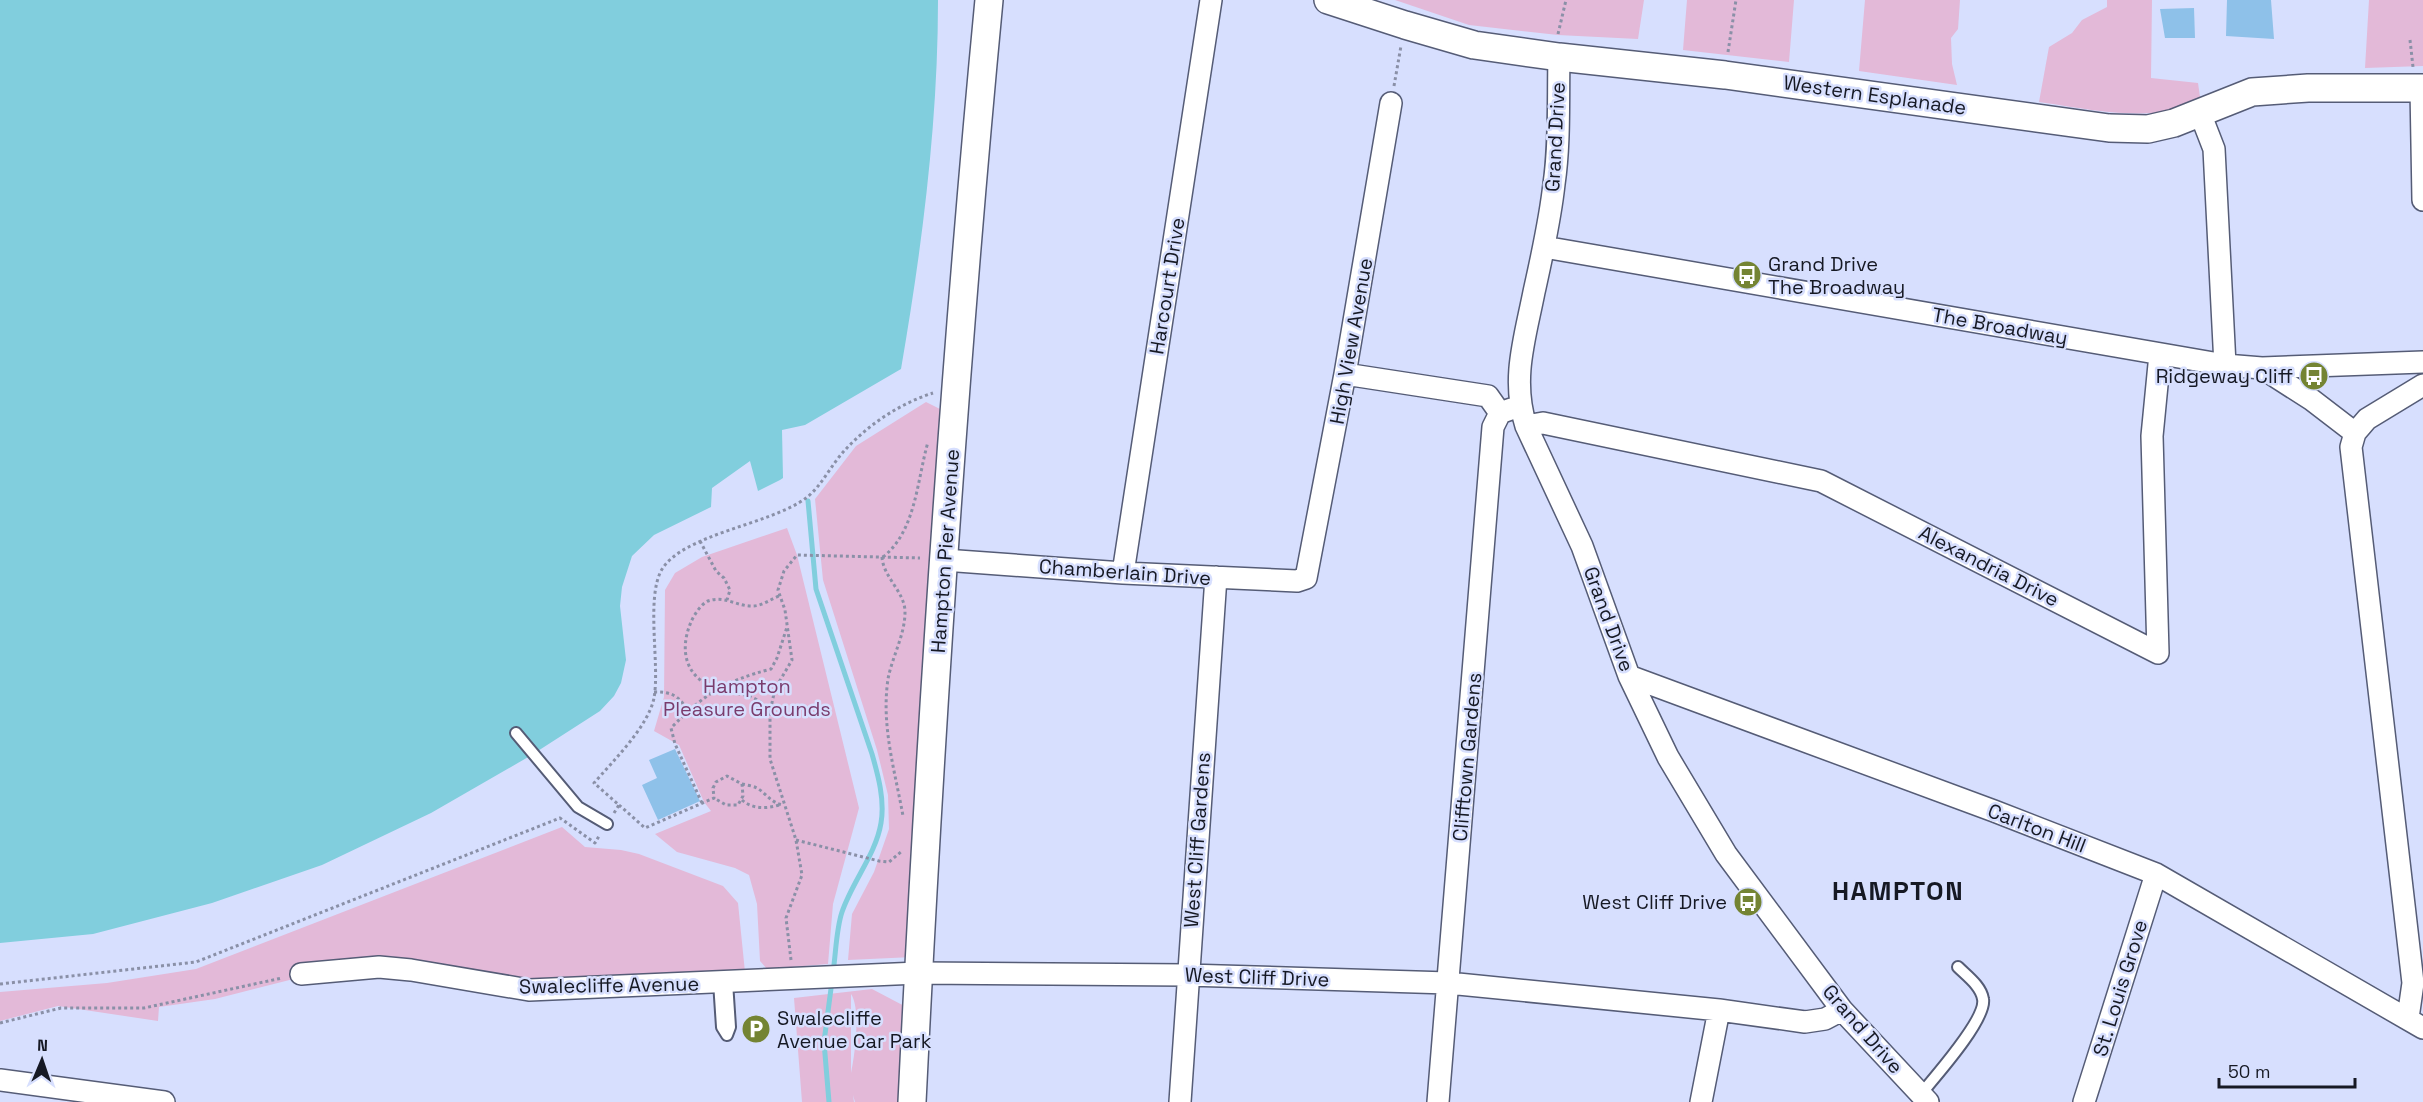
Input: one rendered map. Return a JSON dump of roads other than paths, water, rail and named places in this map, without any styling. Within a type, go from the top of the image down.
[{"type":"street","points":[[988,11],[1006,0]]},
{"type":"street","name":"Harcourt Drive","points":[[1123,573],[1211,0]]},
{"type":"street","name":"Western Esplanade","points":[[1328,0],[1405,26],[1474,45],[1559,57],[1725,75],[2109,128],[2148,129],[2200,113],[2252,92],[2308,88],[2422,88]]},
{"type":"street","name":"Hampton Pier Avenue","points":[[912,1102],[944,560],[988,11]]},
{"type":"street","name":"Grand Drive","points":[[1559,57],[1555,182],[1522,350],[1518,383],[1523,416],[1582,546],[1629,676],[1668,757],[1726,854],[1842,1010],[1924,1098]]},
{"type":"street","points":[[2422,88],[2423,200]]},
{"type":"street","name":"High View Avenue","points":[[1306,578],[1346,374],[1391,103]]},
{"type":"street","points":[[2200,113],[2214,149],[2225,365]]},
{"type":"street","name":"The Broadway","points":[[1544,247],[2225,365],[2262,368],[2423,362]]},
{"type":"street","name":"Alexandria Drive","points":[[1523,416],[1543,423],[1821,481],[2158,652],[2152,436],[2160,354]]},
{"type":"street","points":[[2262,368],[2312,400],[2355,433]]},
{"type":"street","points":[[1346,374],[1488,396],[1500,413],[1523,416]]},
{"type":"street","points":[[2416,1023],[2351,447],[2355,433],[2367,420],[2423,385]]},
{"type":"street","name":"Clifftown Gardens","points":[[1438,1102],[1493,427],[1500,413]]},
{"type":"street","name":"Chamberlain Drive","points":[[944,560],[1216,578],[1297,581],[1306,578]]},
{"type":"street","name":"West Cliff Gardens","points":[[1180,1102],[1216,578]]},
{"type":"street","name":"Carlton Hill","points":[[1629,676],[1983,807],[2156,874],[2416,1023]]},
{"type":"street","name":"St. Louis Grove","points":[[2084,1102],[2156,874]]},
{"type":"street","name":"Swalecliffe Avenue","points":[[301,974],[380,967],[530,990],[918,973]]},
{"type":"street","name":"West Cliff Drive","points":[[918,973],[1187,975],[1448,983],[1719,1010],[1805,1022],[1825,1019],[1842,1010]]},
{"type":"street","points":[[1701,1102],[1719,1010]]},
{"type":"street","points":[[0,1080],[164,1102]]},
{"type":"lane","points":[[516,733],[579,807],[607,824]]},
{"type":"lane","points":[[1924,1098],[1975,1025],[1983,1006],[1984,999],[1980,990],[1958,967]]},
{"type":"waterway","points":[[808,501],[816,589],[872,754],[879,779],[882,805],[881,823],[874,846],[842,912],[833,972]]},
{"type":"waterway","points":[[829,1102],[824,1042],[832,981]]},
{"type":"place","name":"Grand Drive The Broadway","points":[[1747,275]]},
{"type":"place","name":"Ridgeway Cliff","points":[[2314,376]]},
{"type":"place","name":"West Cliff Drive","points":[[1748,902]]},
{"type":"place","name":"Swalecliffe Avenue Car Park","points":[[756,1029]]},
{"type":"district","name":"HAMPTON","points":[[1898,891]]},
{"type":"park label","name":"Hampton Pleasure Grounds","points":[[747,698]]}]
